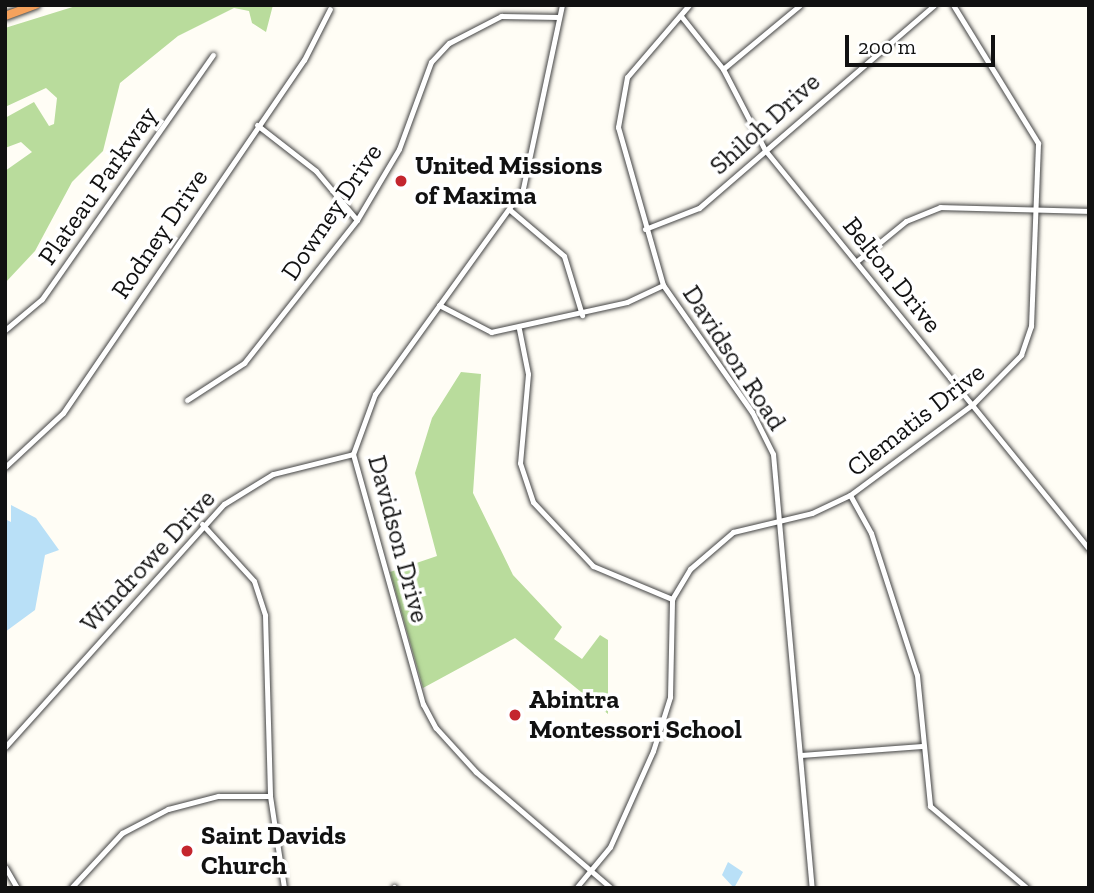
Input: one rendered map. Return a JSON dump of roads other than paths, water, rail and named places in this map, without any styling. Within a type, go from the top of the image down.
[{"type":"highway","points":[[5,16],[36,5]]},
{"type":"street","name":"Davidson Drive","points":[[562,5],[523,189],[375,394],[353,454],[368,523],[436,728],[611,888]]},
{"type":"street","name":"Davidson Road","points":[[689,5],[642,53],[619,103],[618,127],[663,285],[762,430],[773,454],[813,888]]},
{"type":"street","points":[[723,69],[800,5]]},
{"type":"street","name":"Shiloh Drive","points":[[645,229],[699,208],[933,5]]},
{"type":"street","name":"Clematis Drive","points":[[672,599],[718,542],[755,523],[781,519],[850,495],[973,404],[1011,370],[1027,340],[1037,209],[1038,143],[1029,120],[968,36],[953,5]]},
{"type":"street","name":"Rodney Drive","points":[[5,467],[63,413],[257,125],[330,9]]},
{"type":"street","name":"Downey Drive","points":[[187,400],[244,363],[356,220],[399,149],[431,62],[449,43],[501,16],[559,17]]},
{"type":"street","name":"Belton Drive","points":[[681,16],[723,69],[765,150],[1089,549]]},
{"type":"street","name":"Plateau Parkway","points":[[5,330],[42,299],[213,55]]},
{"type":"street","points":[[257,125],[316,171],[356,220]]},
{"type":"street","points":[[857,261],[906,221],[940,207],[1089,211]]},
{"type":"street","points":[[510,210],[564,256],[582,314]]},
{"type":"street","points":[[439,305],[491,332],[519,329],[582,314],[663,285]]},
{"type":"street","points":[[519,329],[528,374],[520,463],[533,502],[593,566],[672,599],[670,697],[625,818],[576,888]]},
{"type":"street","name":"Windrowe Drive","points":[[5,747],[202,524],[273,474],[353,454]]},
{"type":"street","points":[[850,495],[872,533],[917,674],[930,806],[1027,888]]},
{"type":"street","points":[[202,524],[259,590],[270,796],[284,888]]},
{"type":"street","points":[[800,755],[923,746]]},
{"type":"street","points":[[71,888],[122,833],[168,809],[218,796],[270,796]]},
{"type":"street","points":[[5,867],[17,888]]},
{"type":"water","points":[[11,505],[36,518],[59,550],[45,555],[35,610],[5,632],[5,519],[11,522]]},
{"type":"water","points":[[728,862],[743,872],[734,888],[722,875]]},
{"type":"place","name":"United Missions of Maxima","points":[[401,181]]},
{"type":"place","name":"Abintra Montessori School","points":[[515,715]]},
{"type":"place","name":"Saint Davids Church","points":[[187,851]]}]
